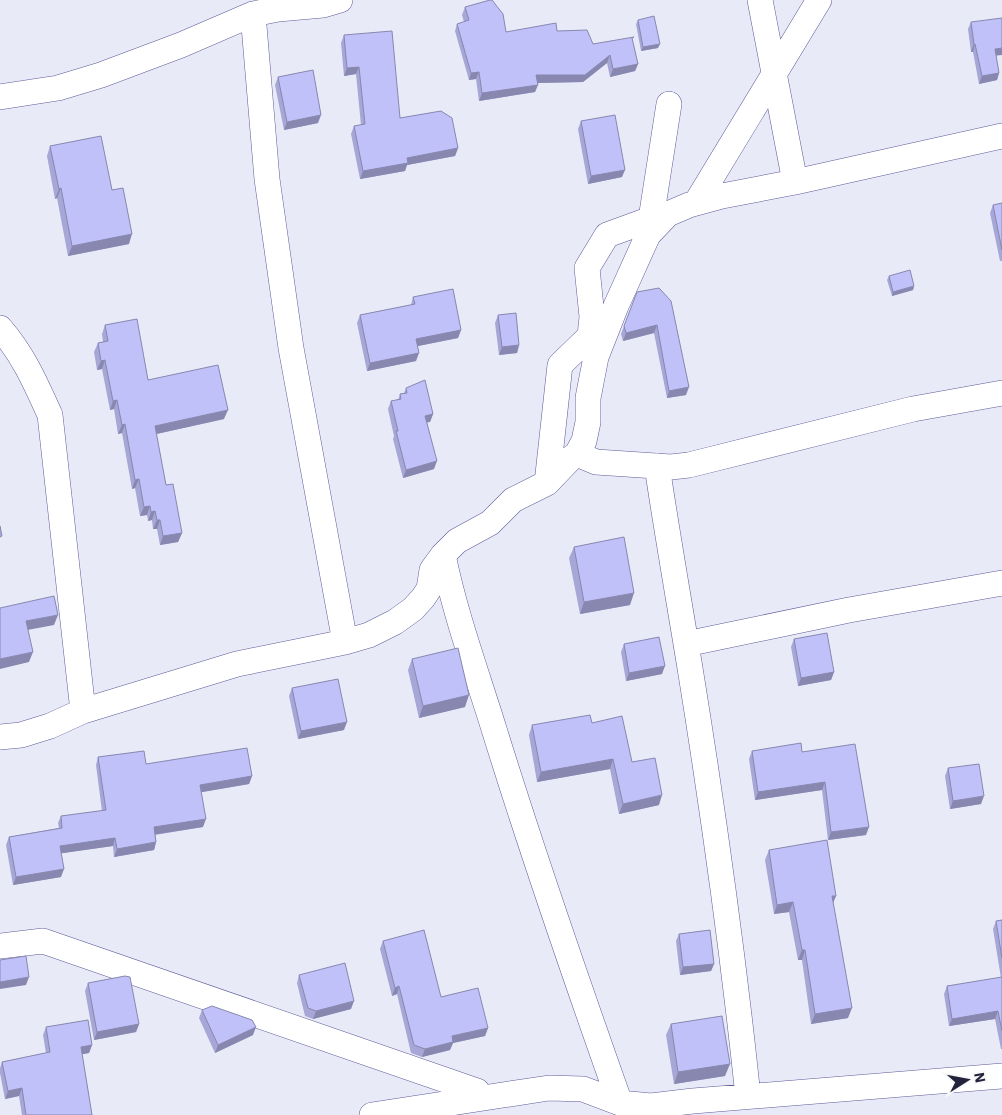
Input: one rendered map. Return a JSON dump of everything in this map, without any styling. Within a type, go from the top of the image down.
[{"type":"street","points":[[0,96],[58,88],[101,75],[181,45],[253,14],[278,9],[322,5],[340,0]]},
{"type":"street","points":[[760,0],[795,182]]},
{"type":"street","points":[[696,203],[819,0]]},
{"type":"street","points":[[253,14],[267,179],[291,348],[345,642]]},
{"type":"street","points":[[548,483],[560,365],[590,336],[592,317],[587,268],[607,235],[651,219],[669,104]]},
{"type":"street","points":[[0,752],[10,736],[50,726],[83,711],[237,664],[345,642],[395,622],[413,609],[429,589],[432,570],[457,541],[490,523],[514,500],[548,483],[577,454],[584,441],[588,422],[588,398],[596,357],[616,306],[648,235],[668,214],[696,203],[722,196],[795,182],[1002,136]]},
{"type":"street","points":[[0,328],[14,344],[31,374],[50,415],[83,711]]},
{"type":"street","points":[[577,454],[596,462],[657,466],[689,465],[913,408],[1002,393]]},
{"type":"street","points":[[657,466],[686,644],[732,957],[748,1096]]},
{"type":"street","points":[[443,555],[451,595],[499,746],[548,896],[620,1103]]},
{"type":"street","points":[[686,644],[849,610],[1002,583]]},
{"type":"street","points":[[0,946],[43,941],[477,1090]]},
{"type":"street","points":[[372,1115],[549,1088],[583,1089],[620,1103],[652,1106],[748,1096],[1002,1076]]},
{"type":"building","points":[[490,0],[503,14],[506,32],[556,23],[557,31],[587,30],[593,44],[634,37],[632,38],[638,64],[613,69],[610,55],[585,75],[536,75],[538,85],[482,93],[479,72],[471,73],[457,24],[469,20],[465,7]]},
{"type":"building","points":[[654,16],[660,44],[643,47],[638,20]]},
{"type":"building","points":[[1002,18],[1002,48],[995,49],[999,73],[982,76],[971,22]]},
{"type":"building","points":[[392,31],[400,118],[441,111],[452,118],[458,148],[407,158],[408,163],[363,171],[354,126],[365,124],[359,67],[347,68],[344,35]]},
{"type":"building","points":[[313,70],[321,115],[287,122],[278,77]]},
{"type":"building","points":[[615,115],[625,170],[591,176],[581,121]]},
{"type":"building","points":[[101,136],[112,190],[123,188],[132,234],[72,246],[61,188],[59,189],[50,146]]},
{"type":"building","points":[[1002,203],[1002,250],[993,205]]},
{"type":"building","points":[[910,270],[914,286],[893,292],[889,276]]},
{"type":"building","points":[[659,288],[671,301],[689,387],[669,391],[657,325],[626,333],[624,326],[637,292]]},
{"type":"building","points":[[453,289],[461,330],[416,339],[419,353],[370,363],[360,315],[415,304],[413,297]]},
{"type":"building","points":[[516,313],[519,345],[502,347],[498,315]]},
{"type":"building","points":[[137,319],[148,380],[218,365],[228,410],[155,426],[166,485],[173,484],[182,533],[163,536],[160,520],[157,520],[155,511],[151,512],[150,506],[144,507],[139,479],[135,480],[125,424],[122,425],[117,400],[113,401],[105,360],[101,361],[98,343],[108,341],[105,325]]},
{"type":"building","points":[[425,380],[433,414],[425,416],[437,461],[406,470],[391,401],[401,399],[400,394],[407,393],[406,388]]},
{"type":"building","points":[[624,537],[634,593],[584,602],[574,547]]},
{"type":"building","points":[[54,596],[58,615],[26,621],[33,652],[0,659],[0,608]]},
{"type":"building","points":[[827,633],[834,672],[801,678],[794,639]]},
{"type":"building","points":[[659,637],[665,666],[629,673],[624,644]]},
{"type":"building","points":[[458,648],[469,695],[423,706],[412,659]]},
{"type":"building","points":[[338,679],[347,722],[301,731],[292,688]]},
{"type":"building","points":[[590,715],[592,723],[622,716],[632,762],[655,758],[662,795],[623,804],[613,759],[541,772],[532,725]]},
{"type":"building","points":[[801,743],[802,752],[855,744],[869,827],[831,832],[825,782],[758,792],[752,751]]},
{"type":"building","points":[[247,748],[252,776],[200,785],[206,819],[154,827],[156,842],[117,849],[115,838],[60,846],[64,869],[16,877],[9,837],[62,828],[61,816],[106,810],[98,757],[144,751],[146,764]]},
{"type":"building","points":[[979,764],[984,796],[953,801],[948,768]]},
{"type":"building","points":[[827,840],[836,896],[832,896],[852,1008],[815,1014],[805,950],[802,950],[793,902],[777,905],[769,850]]},
{"type":"building","points":[[1002,920],[1002,958],[996,921]]},
{"type":"building","points":[[424,930],[441,997],[478,988],[488,1028],[452,1036],[453,1042],[425,1049],[414,1045],[399,986],[395,988],[383,941]]},
{"type":"building","points":[[710,930],[714,964],[683,967],[679,934]]},
{"type":"building","points":[[26,956],[29,977],[0,982],[0,960]]},
{"type":"building","points":[[345,963],[354,1001],[316,1011],[308,1008],[299,975]]},
{"type":"building","points":[[125,976],[130,977],[139,1024],[97,1032],[88,983]]},
{"type":"building","points":[[1002,977],[1002,1031],[998,1011],[952,1019],[947,986]]},
{"type":"building","points":[[212,1006],[252,1020],[256,1027],[218,1045],[202,1010]]},
{"type":"building","points":[[722,1016],[730,1064],[678,1072],[671,1024]]},
{"type":"building","points":[[88,1020],[92,1045],[81,1047],[92,1115],[26,1115],[22,1088],[8,1091],[2,1062],[50,1052],[46,1027]]}]
